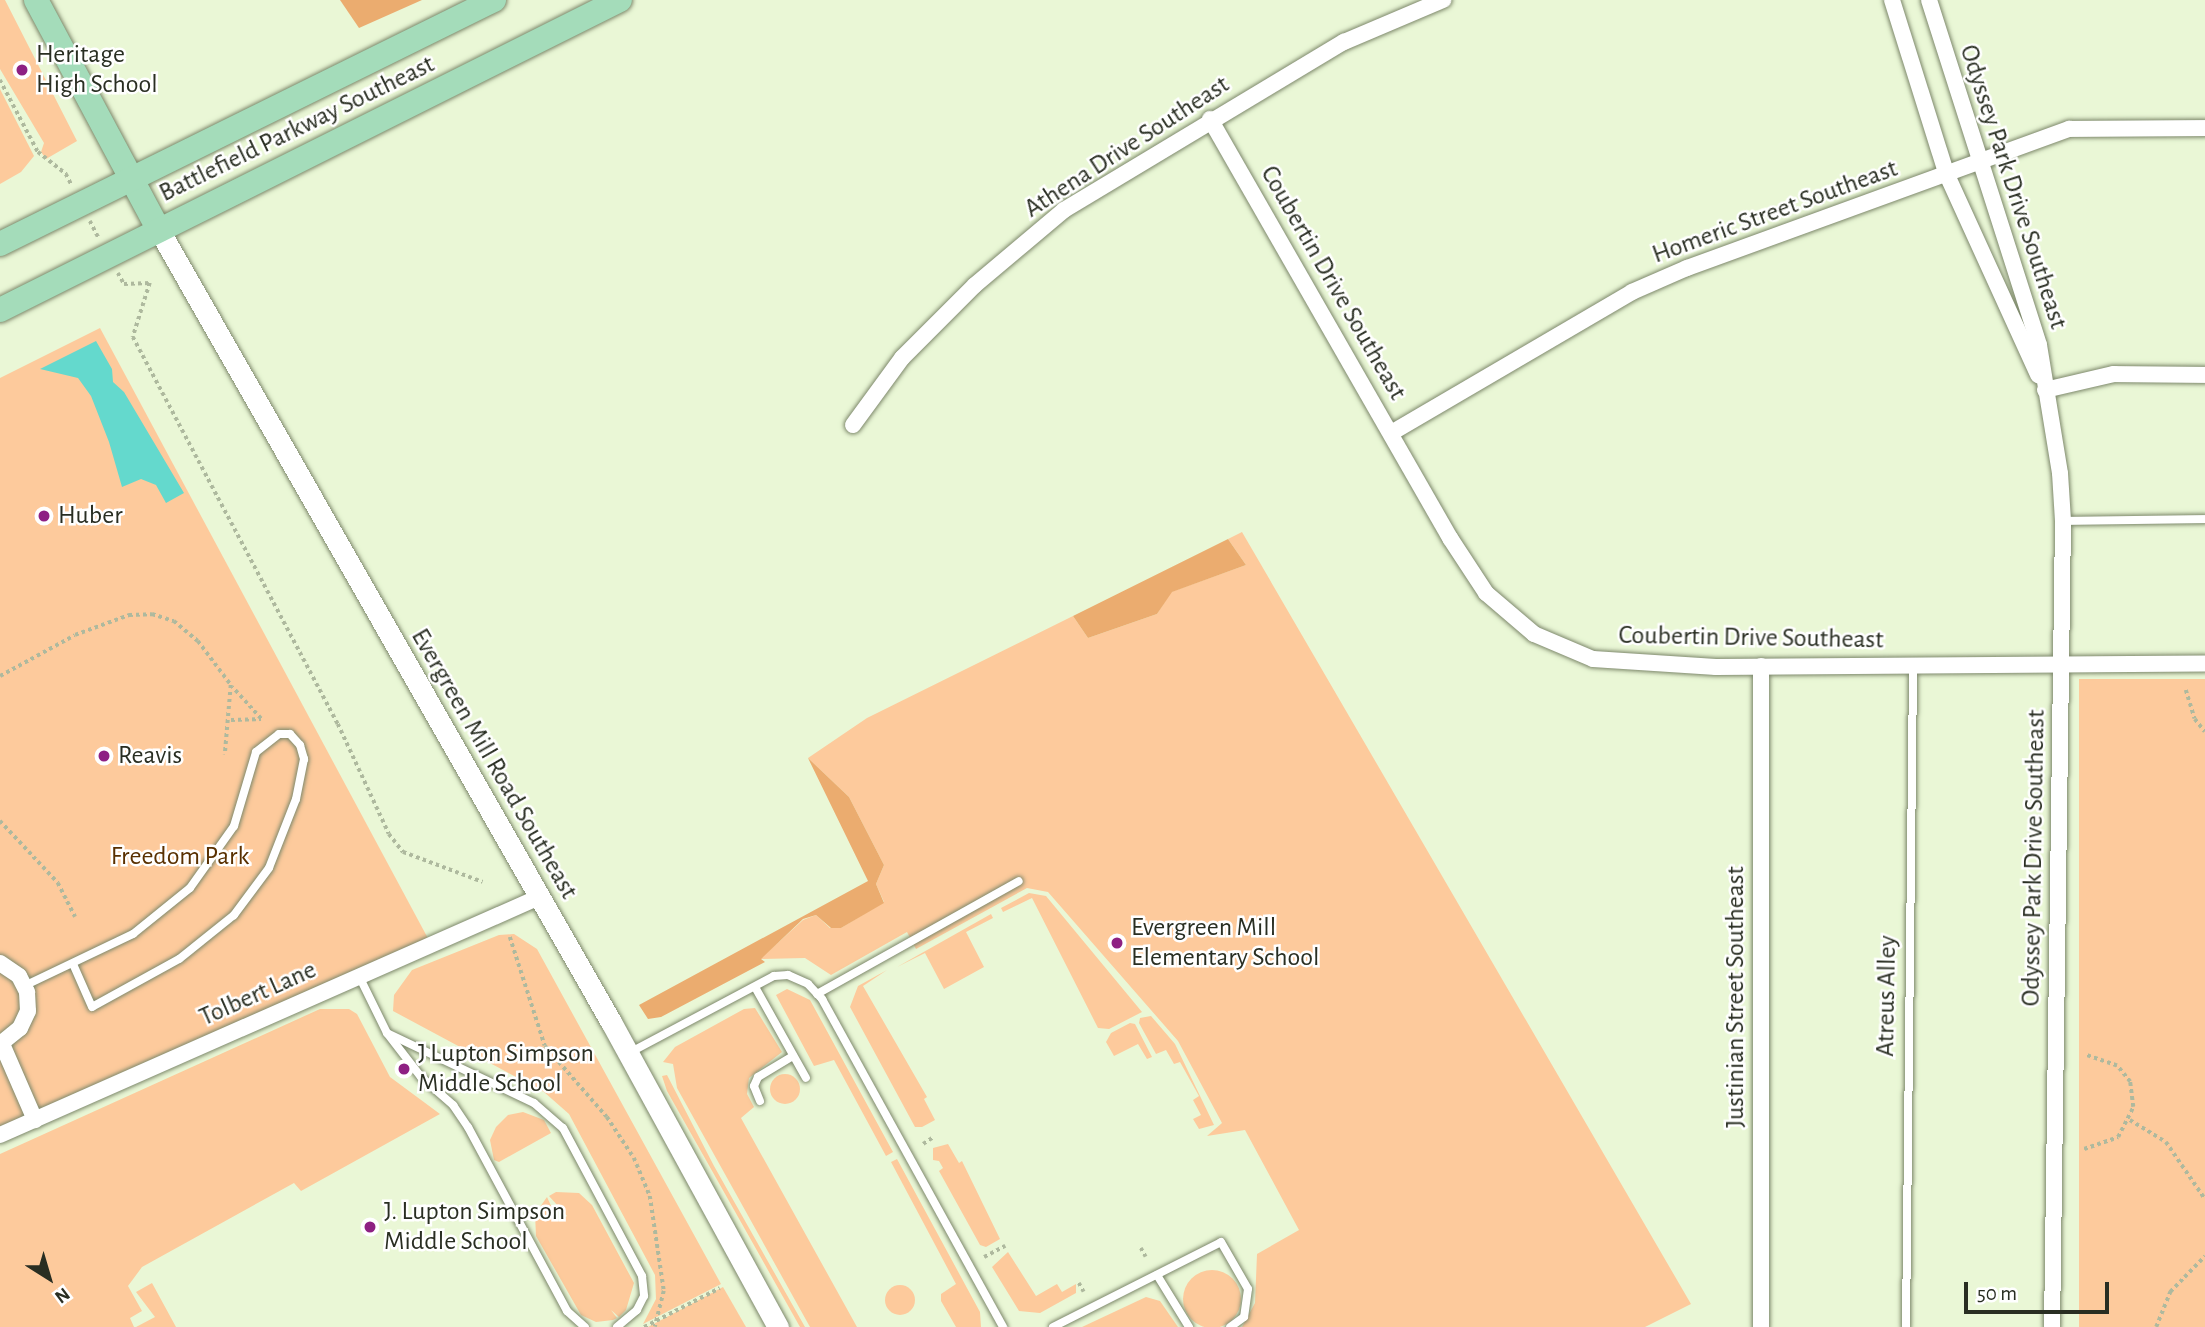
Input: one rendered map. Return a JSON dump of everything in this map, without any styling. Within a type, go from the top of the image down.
[{"type":"main road","points":[[36,0],[159,230]]},
{"type":"main road","name":"Battlefield Parkway Southeast","points":[[0,244],[494,0]]},
{"type":"main road","name":"Battlefield Parkway Southeast","points":[[0,310],[620,0]]},
{"type":"main road","name":"Evergreen Mill Road Southeast","points":[[159,230],[628,1054],[778,1327]]},
{"type":"street","name":"Athena Drive Southeast","points":[[853,425],[902,358],[975,285],[1064,211],[1210,119],[1344,42],[1443,0]]},
{"type":"street","name":"Odyssey Park Drive Southeast","points":[[1892,0],[1947,175],[2045,390]]},
{"type":"street","name":"Odyssey Park Drive Southeast","points":[[1929,0],[2039,345],[2063,520],[2052,1327]]},
{"type":"street","name":"Coubertin Drive Southeast","points":[[1210,119],[1486,593],[1534,634],[1593,659],[1761,666],[2205,664]]},
{"type":"street","name":"Homeric Street Southeast","points":[[1391,433],[1632,292],[1686,268],[2068,129],[2205,128]]},
{"type":"street","points":[[2045,390],[2114,374],[2205,375]]},
{"type":"street","name":"Justinian Street Southeast","points":[[1761,666],[1762,1327]]},
{"type":"street","name":"Tolbert Lane","points":[[0,1135],[537,898]]},
{"type":"street","points":[[0,963],[19,976],[24,986],[27,1012],[20,1028],[1,1044],[34,1120]]},
{"type":"lane","points":[[2063,520],[2205,519]]},
{"type":"lane","name":"Atreus Alley","points":[[1906,1327],[1913,665]]},
{"type":"lane","points":[[24,986],[133,934],[190,888],[234,826],[256,751],[279,734],[290,734],[300,745],[304,759],[296,799],[269,868],[234,915],[179,959],[92,1007],[73,964]]},
{"type":"lane","points":[[817,994],[1018,881]]},
{"type":"lane","points":[[628,1054],[774,976],[788,975],[808,984],[817,994],[1003,1327]]},
{"type":"lane","points":[[359,976],[387,1033],[421,1077],[461,1116],[568,1311],[585,1327]]},
{"type":"lane","points":[[755,987],[806,1078]]},
{"type":"lane","points":[[387,1033],[534,1103],[563,1128],[642,1276],[644,1296],[626,1323],[617,1327]]},
{"type":"lane","points":[[760,1101],[754,1086],[758,1077],[793,1056]]},
{"type":"lane","points":[[1054,1327],[1221,1242],[1248,1289],[1244,1317],[1230,1327]]},
{"type":"lane","points":[[1157,1275],[1189,1327]]},
{"type":"path","points":[[0,80],[38,152],[66,174],[124,284],[150,283],[133,337],[338,724],[389,834],[403,852],[483,882]]},
{"type":"path","points":[[0,676],[75,635],[129,615],[152,614],[174,621],[198,641],[261,719],[231,720]]},
{"type":"path","points":[[225,755],[231,720],[231,685]]},
{"type":"path","points":[[2186,690],[2195,719],[2205,732]]},
{"type":"path","points":[[0,821],[58,883],[75,917]]},
{"type":"path","points":[[510,937],[545,1046],[607,1117],[634,1158],[650,1196],[664,1291],[655,1327]]},
{"type":"path","points":[[2084,1149],[2118,1137],[2130,1120],[2130,1082],[2105,1059],[2085,1055]]},
{"type":"path","points":[[2130,1120],[2166,1142],[2205,1199]]},
{"type":"path","points":[[923,1144],[932,1138]]},
{"type":"path","points":[[985,1257],[1005,1246]]},
{"type":"path","points":[[1141,1248],[1146,1257]]},
{"type":"path","points":[[2156,1327],[2171,1292],[2205,1256]]},
{"type":"path","points":[[1079,1283],[1084,1292]]},
{"type":"path","points":[[644,1327],[720,1288]]},
{"type":"green space","points":[[0,0],[5,0],[77,141],[46,159],[41,152],[44,143],[0,69]]},
{"type":"green space","points":[[0,89],[34,156],[21,172],[0,184]]},
{"type":"green space","name":"Freedom Park","points":[[100,328],[431,944],[0,1135],[0,378]]},
{"type":"green space","name":"Evergreen Mill Elementary School","points":[[1242,532],[1691,1304],[1645,1327],[1242,1327],[1255,1303],[1257,1254],[1299,1230],[1245,1130],[1207,1136],[1222,1123],[1178,1041],[1048,892],[1027,888],[916,949],[907,932],[831,975],[805,958],[760,959],[803,920],[816,915],[830,928],[841,928],[884,902],[876,884],[884,865],[849,797],[808,758],[867,718],[1073,616],[1088,638],[1157,614],[1171,592],[1246,565],[1228,539]]},
{"type":"green space","points":[[2079,679],[2205,679],[2205,1327],[2079,1327]]},
{"type":"green space","points":[[1029,893],[1046,896],[1142,1012],[1109,1029],[1098,1028],[1032,898],[1003,912],[1001,908]]},
{"type":"green space","points":[[991,914],[993,918],[966,932],[984,967],[944,989],[925,953],[897,967]]},
{"type":"green space","points":[[514,934],[537,949],[721,1284],[643,1324],[656,1299],[655,1275],[569,1114],[544,1092],[393,1011],[394,995],[412,970],[499,935]]},
{"type":"green space","points":[[887,970],[863,986],[927,1097],[924,1099],[935,1120],[922,1127],[915,1127],[850,1007],[858,986]]},
{"type":"green space","points":[[787,989],[810,1000],[893,1152],[886,1156],[834,1060],[814,1066],[776,995]]},
{"type":"green space","points":[[755,1008],[782,1052],[749,1078],[747,1094],[754,1107],[741,1118],[857,1327],[810,1327],[677,1088],[673,1064],[663,1062],[675,1047],[744,1009]]},
{"type":"green space","points":[[320,1009],[349,1009],[357,1014],[390,1077],[440,1114],[301,1191],[294,1183],[142,1267],[128,1286],[142,1311],[130,1318],[134,1327],[0,1327],[0,1154]]},
{"type":"green space","points":[[1151,1016],[1175,1044],[1214,1125],[1199,1129],[1193,1119],[1201,1115],[1193,1100],[1199,1096],[1180,1062],[1174,1064],[1166,1050],[1156,1054],[1139,1023],[1140,1018]]},
{"type":"green space","points":[[1130,1023],[1135,1024],[1152,1057],[1147,1059],[1138,1044],[1114,1056],[1106,1042],[1111,1033]]},
{"type":"green space","points":[[785,1074],[795,1079],[800,1089],[795,1099],[785,1104],[775,1099],[770,1089],[775,1079]]},
{"type":"green space","points":[[667,1075],[714,1166],[805,1327],[800,1327],[667,1091],[662,1076]]},
{"type":"green space","points":[[523,1112],[544,1120],[551,1133],[499,1162],[494,1160],[490,1140],[496,1127],[508,1115]]},
{"type":"green space","points":[[948,1144],[959,1163],[962,1161],[1000,1239],[986,1247],[980,1245],[939,1171],[943,1168],[939,1161],[933,1160],[933,1148]]},
{"type":"green space","points":[[897,1159],[980,1312],[981,1327],[956,1327],[941,1301],[941,1294],[956,1284],[891,1162]]},
{"type":"green space","points":[[556,1192],[579,1193],[592,1205],[634,1283],[626,1310],[619,1317],[611,1310],[617,1318],[613,1320],[596,1322],[581,1315],[536,1236],[535,1214],[547,1197],[558,1221],[567,1216],[549,1196]]},
{"type":"green space","points":[[1008,1252],[1036,1296],[1057,1284],[1062,1292],[1076,1284],[1076,1293],[1040,1313],[1019,1311],[992,1267]]},
{"type":"green space","points":[[1212,1270],[1223,1272],[1236,1283],[1241,1299],[1239,1310],[1228,1323],[1212,1328],[1201,1326],[1188,1315],[1183,1299],[1185,1288],[1196,1275]]},
{"type":"green space","points":[[152,1283],[176,1327],[136,1327],[155,1317],[136,1292]]},
{"type":"green space","points":[[900,1285],[910,1290],[915,1300],[910,1310],[900,1315],[890,1310],[885,1300],[890,1290]]},
{"type":"green space","points":[[723,1287],[746,1327],[648,1327]]},
{"type":"green space","points":[[1146,1297],[1160,1301],[1178,1327],[1082,1327]]},
{"type":"shaded area","points":[[340,0],[422,0],[359,28]]},
{"type":"shaded area","points":[[1228,539],[1246,565],[1172,592],[1157,614],[1088,638],[1073,616]]},
{"type":"shaded area","points":[[808,758],[849,797],[884,865],[876,884],[884,903],[841,928],[831,928],[816,915],[803,919],[761,959],[765,962],[661,1017],[648,1019],[639,1005],[868,881]]},
{"type":"water","points":[[96,341],[112,369],[113,382],[124,392],[184,493],[166,503],[156,485],[141,479],[122,487],[109,442],[91,396],[78,378],[40,369]]},
{"type":"place","name":"Heritage High School","points":[[22,70]]},
{"type":"place","name":"Huber","points":[[44,516]]},
{"type":"place","name":"Reavis","points":[[104,756]]},
{"type":"place","name":"Evergreen Mill Elementary School","points":[[1117,943]]},
{"type":"place","name":"J Lupton Simpson Middle School","points":[[404,1069]]},
{"type":"place","name":"J. Lupton Simpson Middle School","points":[[370,1227]]}]
